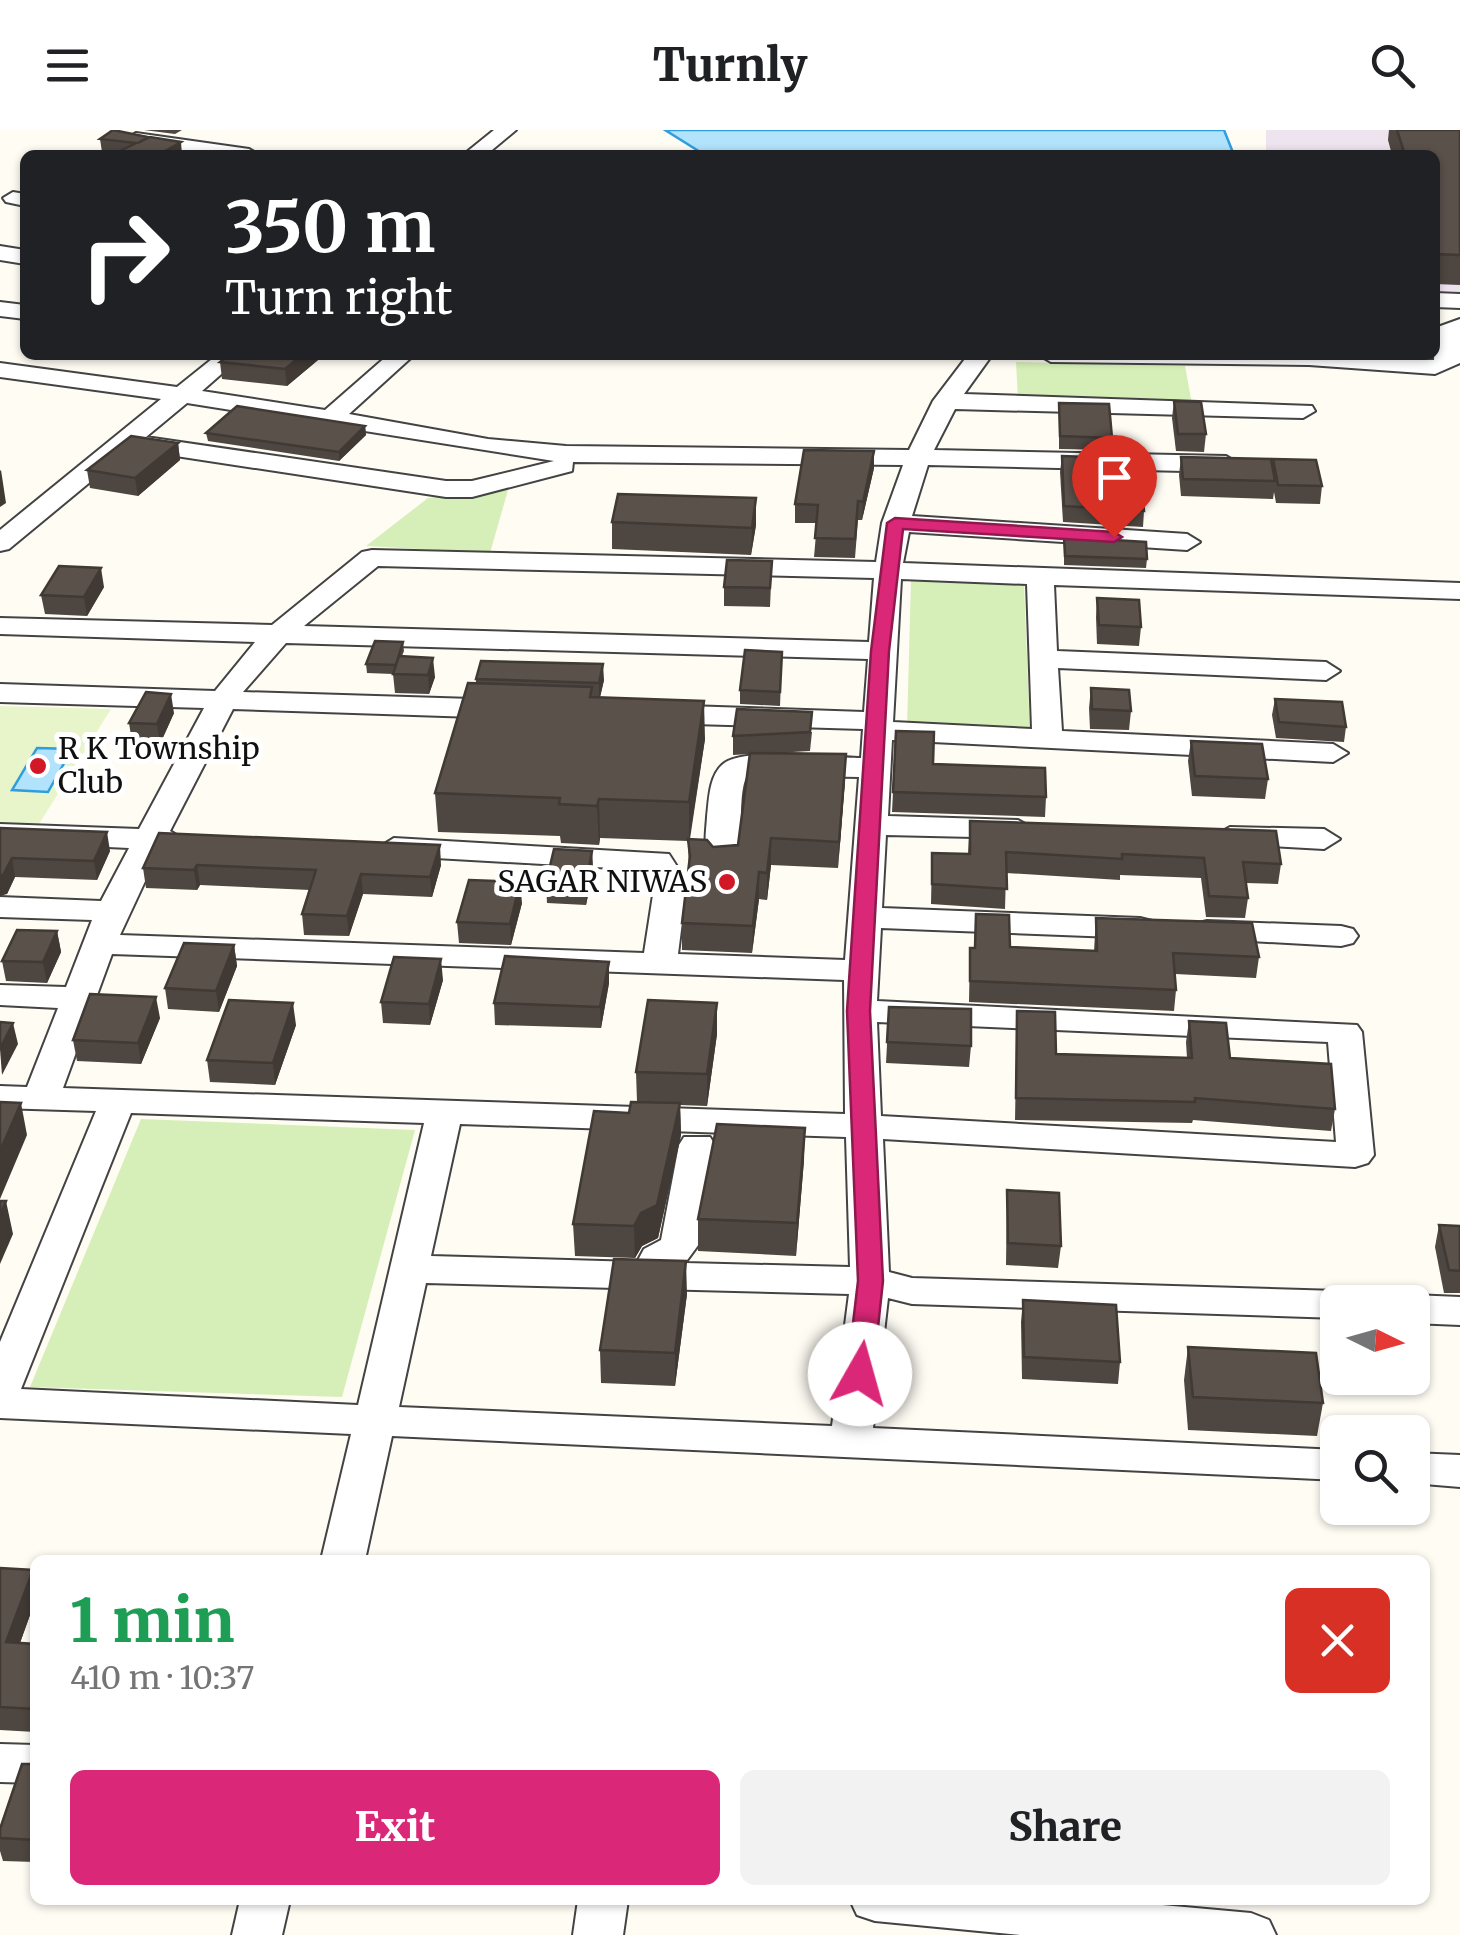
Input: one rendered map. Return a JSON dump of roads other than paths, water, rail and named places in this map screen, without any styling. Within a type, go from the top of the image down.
[{"type":"street","points":[[480,150],[506,130]]},
{"type":"street","points":[[125,137],[215,150]]},
{"type":"street","points":[[1460,303],[1460,313]]},
{"type":"street","points":[[1273,360],[1435,367],[1448,362],[1445,330],[1460,326]]},
{"type":"street","points":[[32,374],[53,360]]},
{"type":"street","points":[[0,543],[225,360]]},
{"type":"street","points":[[330,418],[396,360]]},
{"type":"street","points":[[851,1442],[870,1281],[860,1126],[859,1011],[888,572],[895,523],[914,457],[945,401],[976,360]]},
{"type":"street","points":[[1198,360],[1204,408]]},
{"type":"street","points":[[0,370],[330,418],[526,454],[593,457],[647,452],[1252,465]]},
{"type":"street","points":[[945,401],[1304,411]]},
{"type":"street","points":[[128,441],[446,489],[472,489],[593,457]]},
{"type":"street","points":[[895,523],[1186,542]]},
{"type":"street","points":[[41,1098],[112,911],[222,700],[238,674],[278,636],[372,558],[1460,591]]},
{"type":"street","points":[[1040,576],[1047,739]]},
{"type":"street","points":[[0,626],[880,651]]},
{"type":"street","points":[[1043,660],[1326,671]]},
{"type":"street","points":[[0,693],[540,710]]},
{"type":"street","points":[[618,713],[1333,753]]},
{"type":"street","points":[[724,863],[720,854],[722,832],[728,778],[733,769],[745,764],[876,768]]},
{"type":"street","points":[[873,824],[1050,830]]},
{"type":"street","points":[[0,834],[206,842]]},
{"type":"street","points":[[1206,836],[1324,839]]},
{"type":"street","points":[[359,847],[658,861],[671,882],[660,962]]},
{"type":"street","points":[[0,907],[112,911]]},
{"type":"street","points":[[866,917],[1341,936]]},
{"type":"street","points":[[101,944],[864,971]]},
{"type":"street","points":[[0,995],[79,998]]},
{"type":"street","points":[[0,1097],[444,1115],[860,1126],[1355,1156],[1346,1032],[859,1011]]},
{"type":"street","points":[[0,1391],[118,1101]]},
{"type":"street","points":[[344,1555],[444,1115]]},
{"type":"street","points":[[653,1276],[658,1258],[670,1256],[680,1244],[697,1145]]},
{"type":"street","points":[[409,1269],[870,1281],[912,1291],[1320,1304]]},
{"type":"street","points":[[1430,1310],[1460,1311]]},
{"type":"street","points":[[0,1403],[1320,1464]]},
{"type":"street","points":[[1430,1469],[1460,1471]]},
{"type":"street","points":[[0,1763],[30,1764]]},
{"type":"street","points":[[257,1935],[264,1905]]},
{"type":"street","points":[[598,1935],[603,1905]]},
{"type":"street","points":[[930,1905],[1251,1935]]},
{"type":"water","points":[[665,130],[1224,130],[1232,150],[697,150]]},
{"type":"water","points":[[37,748],[72,749],[48,792],[12,790]]},
{"type":"place","name":"R K Township Club","points":[[38,766]]},
{"type":"place","name":"SAGAR NIWAS","points":[[727,882]]}]
